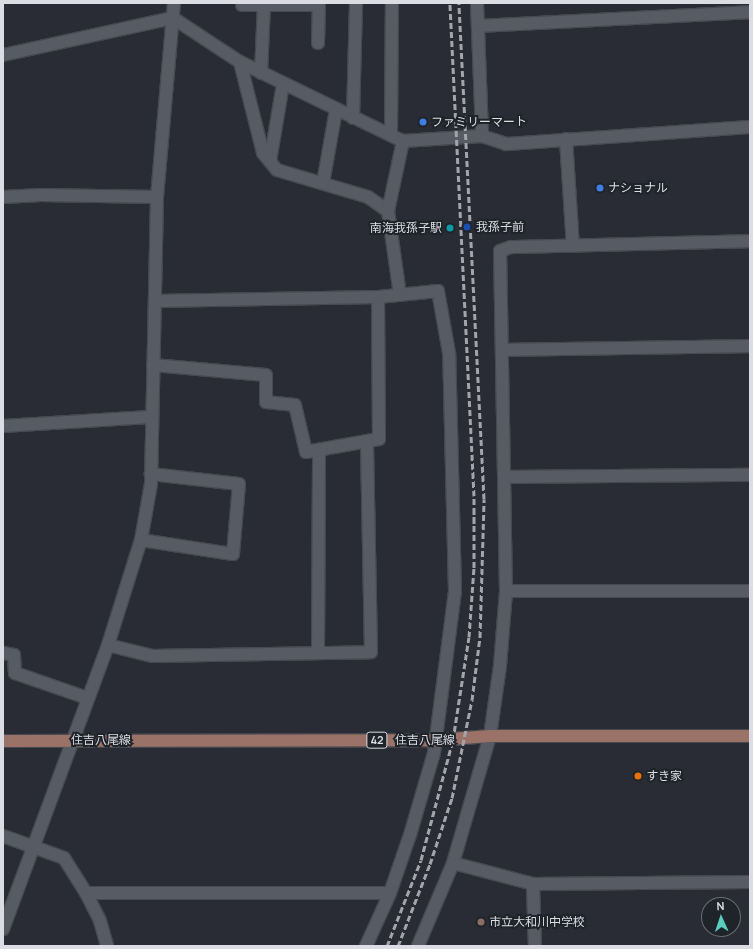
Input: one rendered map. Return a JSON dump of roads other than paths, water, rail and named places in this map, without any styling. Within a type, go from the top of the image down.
[{"type":"main road","name":"住吉八尾線","points":[[3,741],[438,740],[490,736],[750,736]]},
{"type":"street","points":[[3,929],[35,846],[71,740],[108,645],[141,540],[151,474],[157,197],[174,3]]},
{"type":"street","points":[[353,118],[356,3]]},
{"type":"street","points":[[391,135],[392,3]]},
{"type":"street","points":[[477,3],[482,136]]},
{"type":"street","points":[[242,5],[319,4],[318,43]]},
{"type":"street","points":[[261,73],[264,5]]},
{"type":"street","points":[[478,26],[750,12]]},
{"type":"street","points":[[3,55],[173,18],[240,62],[336,110],[403,141],[482,136],[506,144],[750,127]]},
{"type":"street","points":[[240,62],[263,153],[277,170],[368,197],[388,211]]},
{"type":"street","points":[[270,161],[283,84]]},
{"type":"street","points":[[323,183],[336,110]]},
{"type":"street","points":[[566,139],[573,246]]},
{"type":"street","points":[[400,295],[388,211],[403,141]]},
{"type":"street","points":[[3,197],[41,195],[157,197]]},
{"type":"street","points":[[418,946],[453,863],[490,736],[500,666],[506,591],[503,350],[500,251],[511,247],[750,242]]},
{"type":"street","points":[[155,301],[378,298],[438,291],[449,353],[455,591],[438,740],[410,835],[390,893],[366,946]]},
{"type":"street","points":[[153,365],[266,375],[266,402],[295,405],[306,452],[379,439],[378,298]]},
{"type":"street","points":[[503,350],[750,346]]},
{"type":"street","points":[[3,426],[152,417]]},
{"type":"street","points":[[108,645],[152,656],[371,652],[367,442]]},
{"type":"street","points":[[318,450],[318,652]]},
{"type":"street","points":[[141,540],[233,554],[239,484],[151,474]]},
{"type":"street","points":[[505,477],[750,475]]},
{"type":"street","points":[[506,591],[750,591]]},
{"type":"street","points":[[3,653],[14,655],[15,673],[87,698]]},
{"type":"street","points":[[3,836],[35,846],[64,858],[86,893],[100,921],[107,946]]},
{"type":"street","points":[[453,863],[533,884],[750,882]]},
{"type":"street","points":[[533,884],[535,946]]},
{"type":"street","points":[[86,893],[390,893]]},
{"type":"railway","points":[[387,946],[421,860],[453,740],[469,637],[474,568],[474,496],[450,3]]},
{"type":"railway","points":[[398,946],[430,864],[452,798],[472,700],[480,637],[484,499],[459,3]]},
{"type":"place","name":"ファミリーマート","points":[[423,122]]},
{"type":"place","name":"ナショナル","points":[[600,188]]},
{"type":"place","name":"我孫子前","points":[[467,227]]},
{"type":"place","name":"南海我孫子駅","points":[[450,228]]},
{"type":"place","name":"すき家","points":[[638,776]]},
{"type":"place","name":"市立大和川中学校","points":[[481,922]]}]
